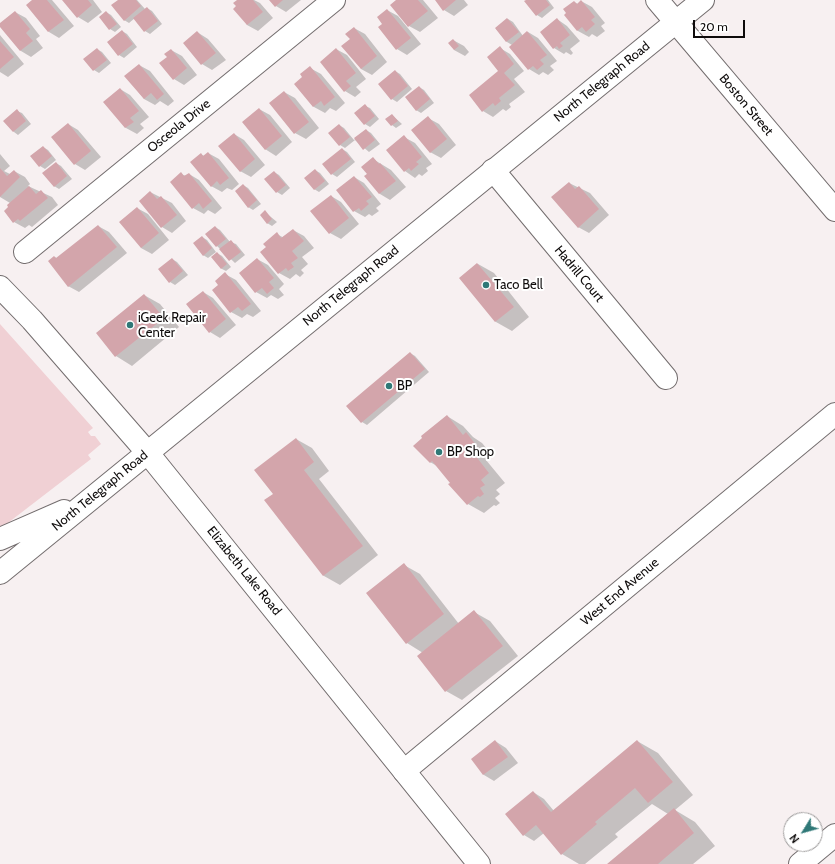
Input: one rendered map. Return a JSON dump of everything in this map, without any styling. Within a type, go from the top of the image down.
[{"type":"main road","name":"Osceola Drive","points":[[25,252],[334,0]]},
{"type":"main road","name":"Boston Street","points":[[657,0],[835,210]]},
{"type":"main road","name":"North Telegraph Road","points":[[0,574],[147,452],[703,0]]},
{"type":"main road","name":"Hadrill Court","points":[[493,170],[666,378]]},
{"type":"main road","name":"Elizabeth Lake Road","points":[[0,287],[49,338],[147,452],[479,864]]},
{"type":"main road","name":"West End Avenue","points":[[404,771],[835,414]]},
{"type":"main road","points":[[0,539],[89,500]]},
{"type":"main road","points":[[808,862],[835,835]]},
{"type":"shaded area","points":[[0,324],[93,428],[88,432],[91,436],[95,436],[101,444],[88,455],[91,459],[0,529]]},
{"type":"building","points":[[32,0],[47,0],[64,20],[48,32],[26,5]]},
{"type":"building","points":[[62,0],[88,0],[92,5],[77,18]]},
{"type":"building","points":[[118,0],[136,0],[141,6],[124,21],[111,5]]},
{"type":"building","points":[[237,0],[253,0],[263,12],[247,25],[233,9],[236,6],[233,3]]},
{"type":"building","points":[[269,0],[283,0],[275,7]]},
{"type":"building","points":[[396,0],[418,0],[428,11],[408,27],[390,5]]},
{"type":"building","points":[[435,0],[456,0],[443,11]]},
{"type":"building","points":[[546,0],[550,5],[536,16],[524,1]]},
{"type":"building","points":[[581,0],[595,17],[591,20],[595,24],[586,32],[582,27],[577,31],[564,15],[566,13],[563,9],[574,1],[577,4]]},
{"type":"building","points":[[147,7],[158,21],[144,32],[133,18]]},
{"type":"building","points":[[387,9],[411,38],[396,50],[378,27],[382,24],[377,17]]},
{"type":"building","points":[[15,11],[30,29],[26,33],[33,41],[20,51],[0,27],[0,23]]},
{"type":"building","points":[[106,11],[117,24],[109,30],[99,17]]},
{"type":"building","points":[[507,18],[519,32],[506,42],[495,28]]},
{"type":"building","points":[[557,18],[570,35],[560,43],[563,46],[559,49],[557,46],[553,49],[540,32]]},
{"type":"building","points":[[354,27],[377,56],[361,69],[341,46],[350,39],[345,34]]},
{"type":"building","points":[[122,30],[133,44],[118,56],[107,42]]},
{"type":"building","points":[[197,31],[216,53],[201,65],[183,43]]},
{"type":"building","points":[[527,31],[547,55],[540,60],[544,64],[537,70],[533,66],[528,70],[509,47]]},
{"type":"building","points":[[453,39],[459,46],[454,50],[448,43]]},
{"type":"building","points":[[0,41],[14,57],[0,69]]},
{"type":"building","points":[[500,46],[514,64],[504,73],[515,85],[499,98],[501,101],[495,106],[493,103],[482,112],[469,95],[498,71],[487,57]]},
{"type":"building","points":[[97,48],[107,60],[93,71],[83,59]]},
{"type":"building","points":[[336,48],[356,73],[346,81],[351,86],[344,92],[320,62]]},
{"type":"building","points":[[171,49],[187,68],[173,80],[159,63],[167,57],[164,54]]},
{"type":"building","points":[[139,64],[164,94],[157,100],[151,93],[144,99],[124,76]]},
{"type":"building","points":[[310,66],[335,97],[324,106],[321,101],[313,107],[294,84],[302,77],[300,74]]},
{"type":"building","points":[[395,70],[408,86],[391,100],[378,84]]},
{"type":"building","points":[[419,86],[430,99],[416,111],[405,97]]},
{"type":"building","points":[[120,88],[139,111],[130,118],[134,122],[125,128],[103,102]]},
{"type":"building","points":[[284,91],[309,122],[294,134],[269,103]]},
{"type":"building","points":[[365,104],[375,116],[364,125],[354,113]]},
{"type":"building","points":[[259,108],[282,136],[265,150],[242,122]]},
{"type":"building","points":[[17,109],[26,121],[13,132],[3,121]]},
{"type":"building","points":[[392,114],[398,121],[391,126],[385,119]]},
{"type":"building","points":[[428,116],[447,139],[430,153],[411,130]]},
{"type":"building","points":[[68,123],[91,151],[74,165],[51,137]]},
{"type":"building","points":[[339,124],[350,137],[339,146],[328,133]]},
{"type":"building","points":[[366,129],[375,140],[363,150],[354,138]]},
{"type":"building","points":[[234,133],[255,159],[240,172],[218,146]]},
{"type":"building","points":[[404,135],[422,157],[416,162],[419,164],[411,171],[409,168],[404,172],[386,150]]},
{"type":"building","points":[[43,146],[52,156],[39,167],[30,156]]},
{"type":"building","points":[[342,148],[351,159],[331,175],[322,164]]},
{"type":"building","points":[[208,152],[229,178],[220,185],[217,181],[211,187],[190,162],[201,153],[203,156]]},
{"type":"building","points":[[373,157],[396,181],[379,194],[364,176],[367,174],[361,167]]},
{"type":"building","points":[[56,162],[67,176],[54,187],[42,173]]},
{"type":"building","points":[[0,168],[7,176],[14,170],[20,177],[0,197]]},
{"type":"building","points":[[315,169],[325,181],[314,190],[304,178]]},
{"type":"building","points":[[274,171],[286,185],[276,193],[264,179]]},
{"type":"building","points":[[181,172],[184,176],[189,173],[212,201],[203,209],[199,203],[192,209],[170,182]]},
{"type":"building","points":[[354,176],[372,197],[366,201],[369,204],[361,211],[359,208],[353,212],[336,190]]},
{"type":"building","points":[[569,182],[575,189],[579,186],[599,209],[578,228],[551,197]]},
{"type":"building","points":[[243,184],[257,200],[248,208],[235,191]]},
{"type":"building","points":[[29,186],[36,194],[41,190],[48,198],[20,221],[18,219],[13,223],[4,211],[8,207],[7,205]]},
{"type":"building","points":[[150,191],[157,199],[161,196],[177,215],[161,228],[139,201]]},
{"type":"building","points":[[331,195],[349,218],[329,234],[310,211]]},
{"type":"building","points":[[137,207],[159,233],[141,248],[119,222]]},
{"type":"building","points":[[265,210],[272,219],[267,224],[260,215]]},
{"type":"building","points":[[98,225],[117,247],[68,287],[48,261],[54,256],[56,258]]},
{"type":"building","points":[[215,226],[226,239],[216,247],[205,234]]},
{"type":"building","points":[[293,229],[304,241],[292,251],[298,258],[291,263],[294,267],[288,271],[286,268],[278,274],[260,252],[266,247],[263,244],[277,232],[281,238]]},
{"type":"building","points":[[202,236],[212,248],[203,256],[193,243]]},
{"type":"building","points":[[231,240],[241,252],[229,261],[219,249]]},
{"type":"building","points":[[217,252],[227,264],[221,269],[211,257]]},
{"type":"building","points":[[172,258],[183,271],[169,283],[158,269]]},
{"type":"building","points":[[257,258],[274,278],[269,282],[274,288],[267,294],[262,288],[255,293],[239,273]]},
{"type":"building","points":[[477,263],[514,307],[495,322],[459,278]]},
{"type":"building","points":[[225,272],[251,304],[242,311],[238,307],[230,313],[212,290],[218,285],[215,281]]},
{"type":"building","points":[[203,291],[226,319],[209,333],[186,304]]},
{"type":"building","name":"iGeek Repair Center","points":[[144,294],[164,318],[115,357],[96,333]]},
{"type":"building","points":[[410,352],[425,369],[361,423],[346,406]]},
{"type":"building","points":[[447,415],[463,435],[466,432],[476,445],[471,450],[489,473],[481,480],[485,485],[480,488],[484,494],[480,497],[478,496],[467,505],[448,484],[450,483],[432,461],[430,463],[413,446],[422,438],[421,436]]},
{"type":"building","points":[[296,438],[314,462],[304,470],[363,546],[323,576],[264,500],[273,494],[254,470]]},
{"type":"building","points":[[404,563],[444,614],[406,644],[366,593]]},
{"type":"building","points":[[474,610],[503,646],[445,692],[417,656]]},
{"type":"building","points":[[495,740],[508,757],[483,775],[471,759]]},
{"type":"building","points":[[637,740],[673,782],[648,803],[635,788],[595,822],[597,824],[561,855],[536,825],[523,836],[505,814],[533,791],[551,812]]},
{"type":"building","points":[[674,808],[694,833],[658,864],[607,864]]},
{"type":"place","name":"Taco Bell","points":[[486,285]]},
{"type":"place","name":"iGeek Repair Center","points":[[130,325]]},
{"type":"place","name":"BP","points":[[389,386]]},
{"type":"place","name":"BP Shop","points":[[439,452]]}]
